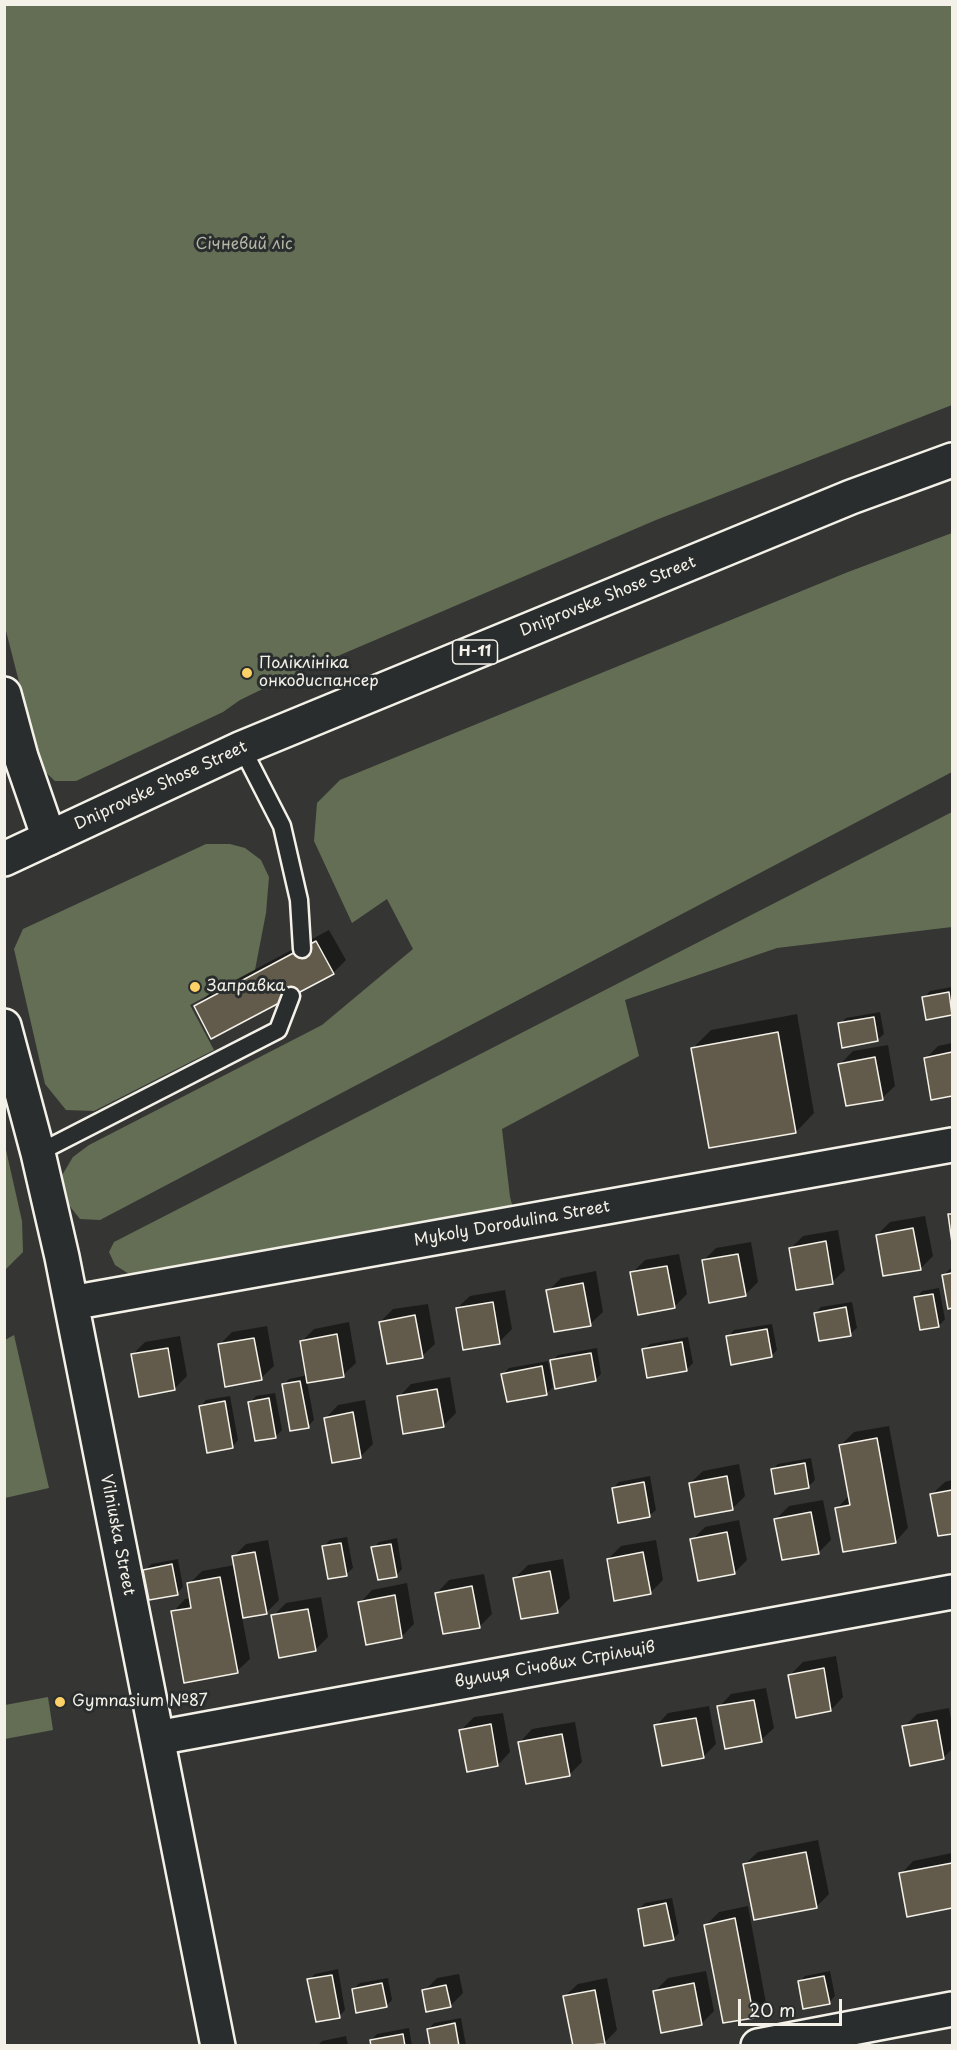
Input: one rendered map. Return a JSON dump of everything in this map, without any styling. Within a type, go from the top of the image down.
[{"type":"street","name":"Dniprovske Shose Street","points":[[4,859],[242,747],[851,497],[952,460]]},
{"type":"street","points":[[4,694],[21,757],[49,838]]},
{"type":"street","name":"Vilniuska Street","points":[[4,1026],[38,1152],[71,1303],[218,2046]]},
{"type":"street","name":"Mykoly Dorodulina Street","points":[[71,1303],[952,1145]]},
{"type":"street","name":"вулиця Січових Стрільців","points":[[157,1738],[952,1592]]},
{"type":"street","points":[[758,2046],[952,2009]]},
{"type":"lane","points":[[242,747],[282,825],[299,900],[302,949]]},
{"type":"lane","points":[[38,1152],[278,1030],[291,996]]},
{"type":"green space","name":"Січневий ліс","points":[[4,5],[952,5],[952,405],[656,520],[277,682],[240,700],[223,712],[76,781],[55,781],[41,768],[5,627]]},
{"type":"green space","points":[[952,533],[952,772],[100,1220],[80,1219],[68,1204],[61,1177],[73,1157],[89,1145],[322,1025],[413,949],[387,899],[352,923],[314,841],[317,803],[340,780],[848,572]]},
{"type":"green space","points":[[952,812],[952,927],[777,948],[625,1000],[639,1056],[502,1129],[510,1197],[517,1223],[151,1288],[115,1265],[109,1252],[114,1242]]},
{"type":"green space","points":[[206,844],[230,844],[245,848],[261,860],[269,877],[266,913],[255,970],[190,1005],[214,1050],[94,1111],[66,1110],[45,1084],[14,949],[23,929]]},
{"type":"green space","points":[[4,1141],[22,1221],[23,1252],[5,1270]]},
{"type":"green space","points":[[14,1335],[49,1488],[5,1498],[5,1340]]},
{"type":"green space","points":[[48,1697],[53,1730],[5,1739],[5,1705]]},
{"type":"building","points":[[316,941],[334,974],[211,1039],[194,1006]]},
{"type":"building","points":[[949,992],[952,1015],[926,1020],[922,997]]},
{"type":"building","points":[[874,1017],[878,1041],[842,1048],[838,1023]]},
{"type":"building","points":[[778,1032],[796,1133],[709,1148],[691,1048]]},
{"type":"building","points":[[952,1052],[952,1096],[931,1100],[924,1058]]},
{"type":"building","points":[[875,1057],[883,1100],[846,1106],[838,1064]]},
{"type":"building","points":[[948,1214],[952,1214],[952,1243]]},
{"type":"building","points":[[913,1228],[921,1270],[883,1276],[876,1235]]},
{"type":"building","points":[[826,1241],[833,1284],[796,1290],[789,1248]]},
{"type":"building","points":[[738,1254],[746,1296],[709,1303],[702,1260]]},
{"type":"building","points":[[667,1266],[675,1308],[638,1315],[630,1272]]},
{"type":"building","points":[[952,1273],[952,1308],[948,1309],[942,1275]]},
{"type":"building","points":[[583,1283],[591,1326],[554,1332],[546,1290]]},
{"type":"building","points":[[933,1294],[939,1327],[920,1330],[914,1297]]},
{"type":"building","points":[[493,1302],[500,1344],[463,1350],[456,1308]]},
{"type":"building","points":[[846,1307],[851,1336],[819,1341],[814,1313]]},
{"type":"building","points":[[415,1315],[423,1358],[387,1364],[379,1322]]},
{"type":"building","points":[[767,1329],[772,1357],[731,1365],[726,1336]]},
{"type":"building","points":[[337,1334],[344,1377],[307,1383],[300,1341]]},
{"type":"building","points":[[254,1338],[262,1380],[225,1387],[218,1344]]},
{"type":"building","points":[[682,1342],[687,1371],[647,1378],[642,1349]]},
{"type":"building","points":[[168,1348],[175,1390],[139,1397],[131,1354]]},
{"type":"building","points":[[591,1353],[596,1381],[555,1389],[550,1360]]},
{"type":"building","points":[[542,1366],[547,1395],[507,1402],[501,1374]]},
{"type":"building","points":[[300,1381],[309,1428],[290,1431],[282,1384]]},
{"type":"building","points":[[437,1389],[444,1427],[403,1434],[397,1396]]},
{"type":"building","points":[[269,1398],[276,1438],[255,1441],[248,1402]]},
{"type":"building","points":[[225,1401],[233,1448],[207,1453],[199,1406]]},
{"type":"building","points":[[353,1412],[361,1458],[332,1463],[324,1418]]},
{"type":"building","points":[[877,1438],[896,1543],[843,1552],[835,1508],[850,1505],[839,1445]]},
{"type":"building","points":[[805,1463],[809,1488],[775,1494],[771,1469]]},
{"type":"building","points":[[727,1476],[733,1510],[695,1517],[689,1483]]},
{"type":"building","points":[[644,1482],[650,1517],[618,1523],[612,1488]]},
{"type":"building","points":[[952,1490],[952,1534],[938,1536],[930,1494]]},
{"type":"building","points":[[811,1512],[819,1554],[782,1560],[774,1519]]},
{"type":"building","points":[[727,1532],[735,1574],[698,1581],[690,1539]]},
{"type":"building","points":[[341,1543],[347,1576],[328,1579],[322,1546]]},
{"type":"building","points":[[391,1544],[397,1577],[378,1580],[371,1547]]},
{"type":"building","points":[[255,1552],[267,1614],[243,1618],[232,1556]]},
{"type":"building","points":[[643,1552],[651,1594],[614,1601],[607,1559]]},
{"type":"building","points":[[172,1564],[178,1595],[149,1600],[143,1570]]},
{"type":"building","points":[[550,1571],[558,1613],[521,1619],[513,1578]]},
{"type":"building","points":[[220,1577],[238,1673],[184,1683],[171,1611],[191,1608],[187,1583]]},
{"type":"building","points":[[472,1586],[480,1628],[443,1634],[435,1593]]},
{"type":"building","points":[[395,1595],[402,1638],[366,1645],[358,1602]]},
{"type":"building","points":[[308,1609],[316,1651],[279,1658],[271,1615]]},
{"type":"building","points":[[824,1668],[831,1711],[796,1718],[788,1675]]},
{"type":"building","points":[[754,1700],[762,1742],[725,1749],[717,1706]]},
{"type":"building","points":[[696,1718],[704,1758],[662,1766],[654,1725]]},
{"type":"building","points":[[937,1720],[944,1759],[910,1766],[902,1726]]},
{"type":"building","points":[[491,1724],[498,1766],[467,1772],[459,1730]]},
{"type":"building","points":[[562,1734],[570,1776],[526,1784],[518,1742]]},
{"type":"building","points":[[806,1852],[817,1908],[754,1920],[743,1864]]},
{"type":"building","points":[[952,1863],[952,1908],[907,1917],[899,1873]]},
{"type":"building","points":[[666,1903],[674,1940],[644,1946],[638,1909]]},
{"type":"building","points":[[735,1918],[754,2018],[723,2023],[704,1925]]},
{"type":"building","points":[[332,1975],[340,2018],[316,2022],[307,1979]]},
{"type":"building","points":[[824,1976],[830,2004],[803,2009],[798,1981]]},
{"type":"building","points":[[382,1983],[387,2007],[356,2013],[352,1989]]},
{"type":"building","points":[[694,1983],[702,2025],[661,2033],[653,1991]]},
{"type":"building","points":[[446,1985],[451,2007],[426,2012],[422,1990]]},
{"type":"building","points":[[595,1990],[605,2044],[573,2046],[563,1996]]},
{"type":"building","points":[[455,2023],[459,2046],[430,2046],[427,2029]]},
{"type":"building","points":[[403,2034],[405,2046],[371,2046],[370,2040]]},
{"type":"place","name":"Поліклініка онкодиспансер","points":[[247,673]]},
{"type":"place","name":"Заправка","points":[[195,987]]},
{"type":"place","name":"Gymnasium №87","points":[[60,1702]]}]
